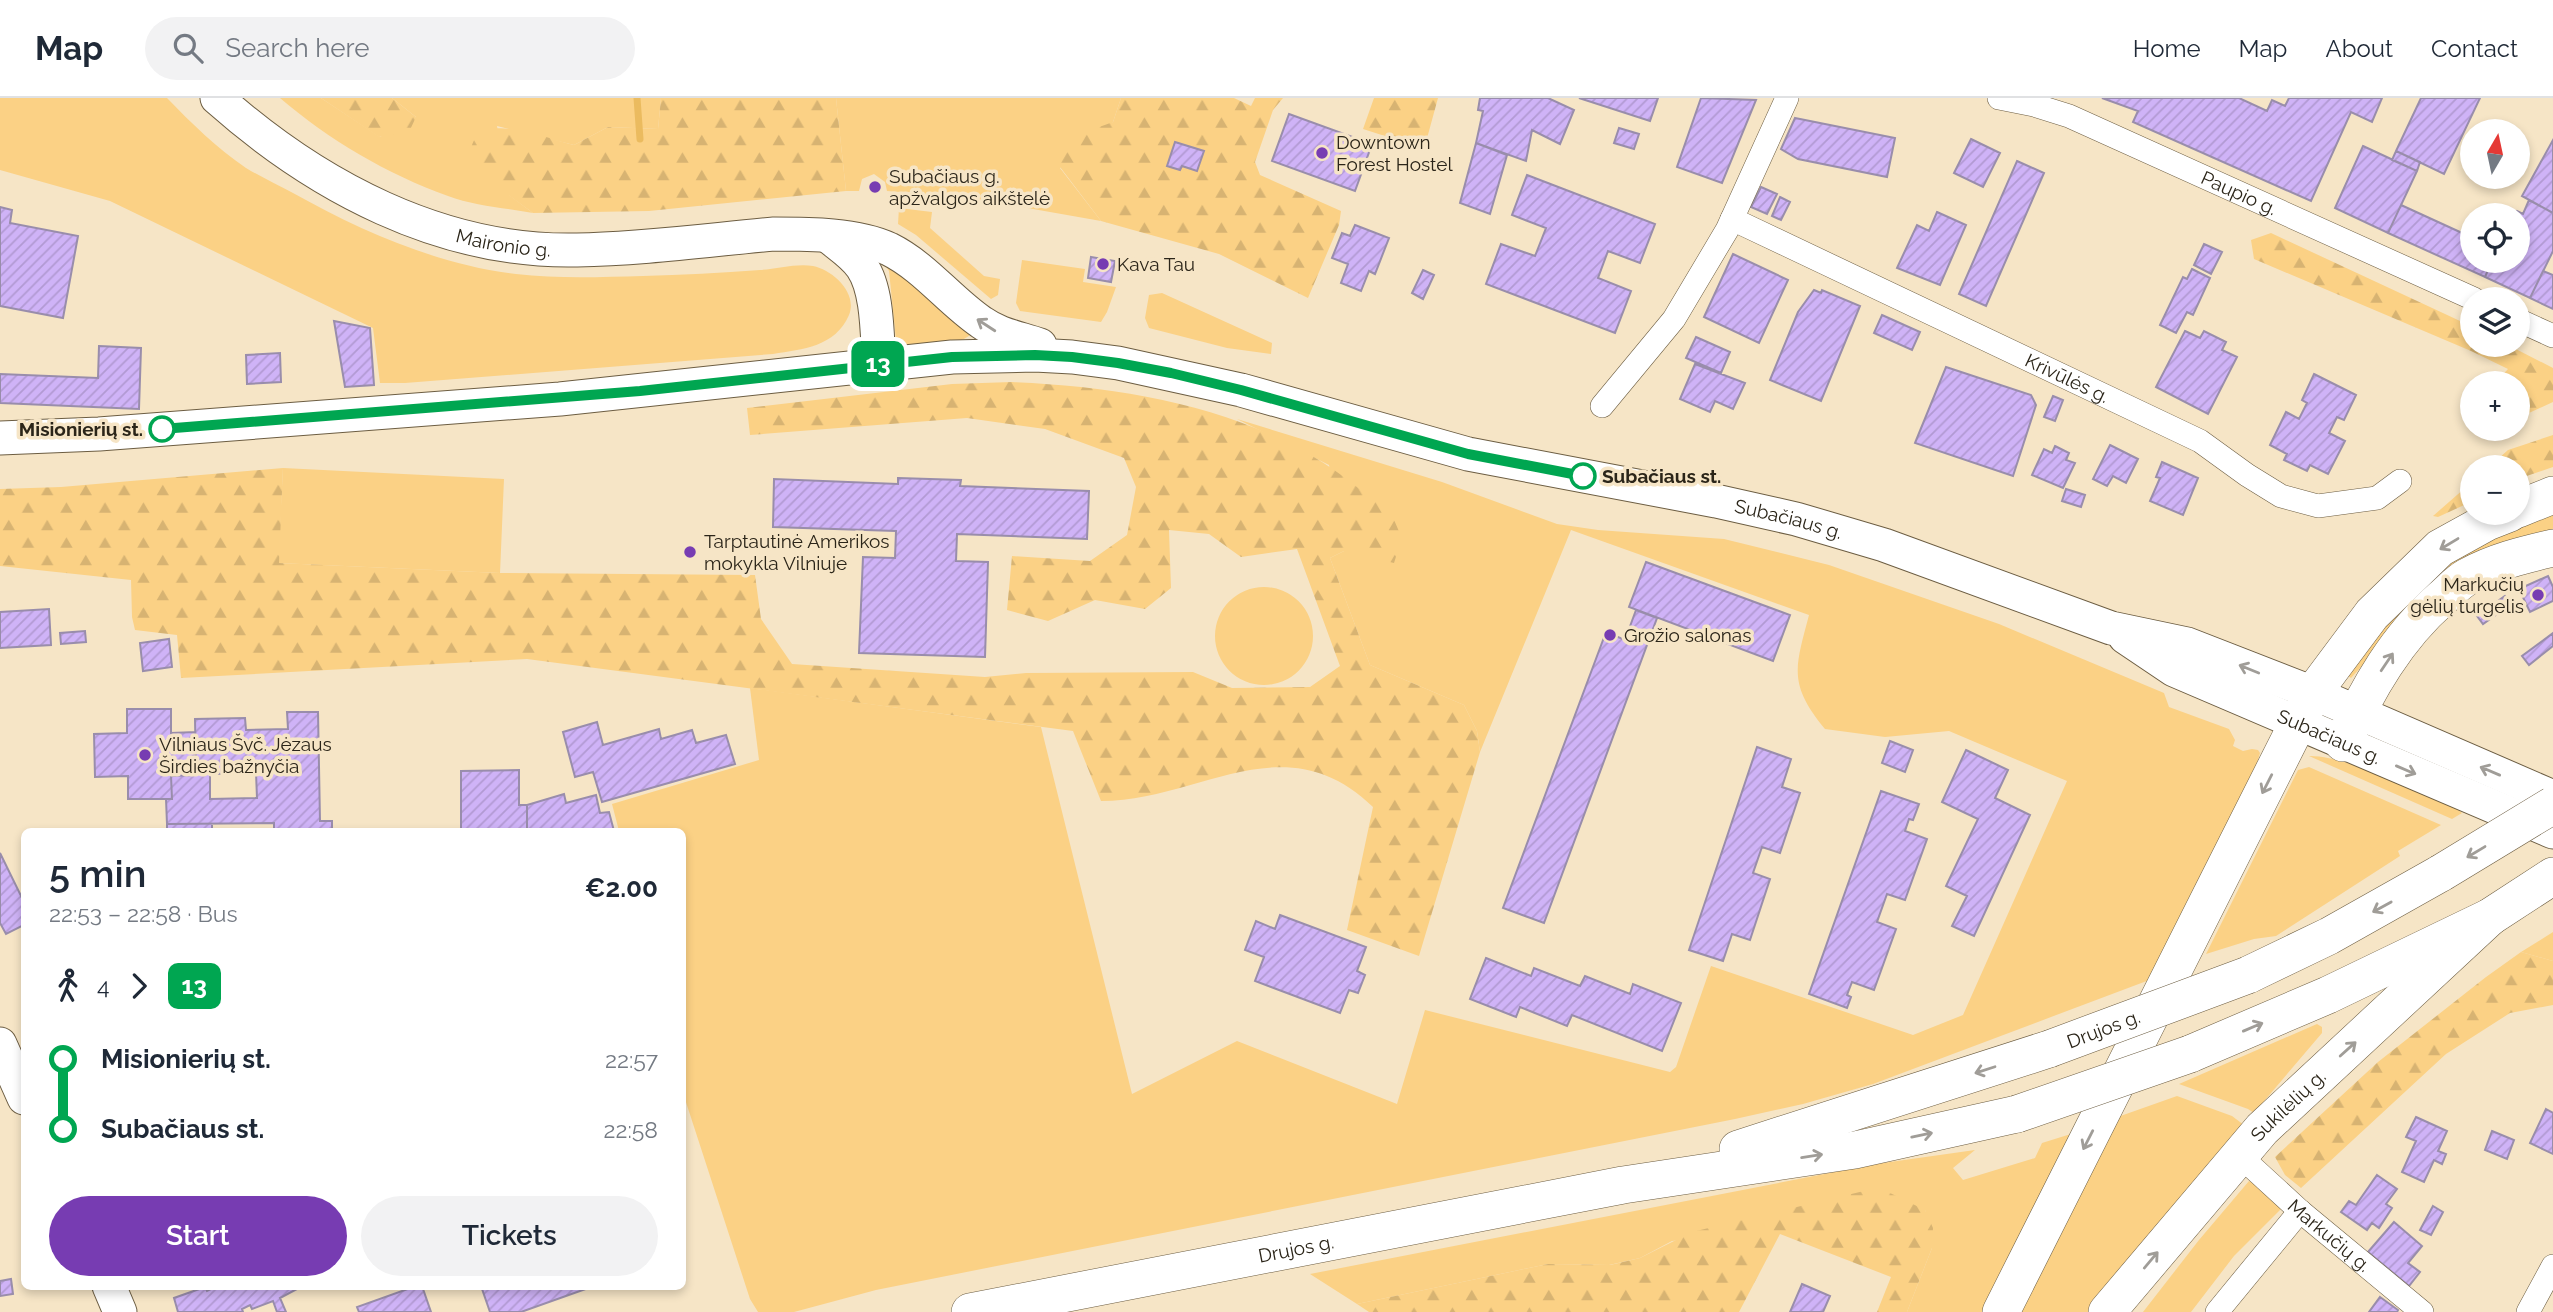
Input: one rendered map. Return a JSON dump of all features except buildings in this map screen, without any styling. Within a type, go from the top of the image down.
[{"type":"main road","name":"Maironio g.","points":[[217,98],[285,153],[369,202],[413,221],[492,244],[575,250],[774,234],[865,240],[890,250],[932,279],[978,321],[994,331],[1072,357]]},
{"type":"main road","points":[[829,237],[861,266],[869,281],[879,364]]},
{"type":"main road","name":"Subačiaus g.","points":[[0,438],[99,434],[559,398],[694,386],[879,364],[995,355],[1072,357],[1118,363],[1241,390],[1468,454],[1716,501],[1796,519],[1884,545],[2111,628],[2174,670],[2305,708],[2553,832]]},
{"type":"main road","points":[[2530,504],[2553,495]]},
{"type":"main road","points":[[2001,1312],[2305,708],[2372,614],[2441,548],[2482,525]]},
{"type":"main road","points":[[2349,728],[2398,646],[2429,610],[2465,578],[2504,560],[2553,548]]},
{"type":"main road","name":"Subačiaus g.","points":[[2349,728],[2553,797]]},
{"type":"main road","name":"Drujos g.","points":[[1623,1185],[2049,1049],[2248,975],[2329,936],[2441,873],[2553,805]]},
{"type":"main road","name":"Drujos g.","points":[[970,1312],[1623,1185],[1855,1150],[2017,1114],[2190,1054],[2328,995],[2501,910],[2553,876]]},
{"type":"main road","name":"Sukilėlių g.","points":[[2108,1312],[2262,1129],[2501,910]]},
{"type":"main road","points":[[0,1044],[21,1091]]},
{"type":"main road","points":[[111,1290],[120,1312]]},
{"type":"street","points":[[1602,406],[1674,319],[1732,219],[1787,98]]},
{"type":"street","name":"Paupio g.","points":[[1999,98],[2069,116],[2460,293]]},
{"type":"street","name":"Krivūlės g.","points":[[1732,219],[2200,441],[2246,475],[2281,496],[2318,506],[2350,502],[2376,498],[2400,481]]},
{"type":"street","points":[[2530,325],[2553,336]]},
{"type":"street","name":"Markučių g.","points":[[2239,1155],[2300,1211],[2422,1312]]},
{"type":"street","points":[[2217,1312],[2300,1211]]},
{"type":"street","points":[[2528,1312],[2553,1266]]},
{"type":"green space","points":[[0,98],[167,98],[215,144],[252,171],[373,233],[458,263],[548,277],[702,274],[807,265],[821,268],[842,284],[850,299],[849,315],[843,326],[827,340],[807,348],[773,354],[380,383],[373,328],[110,201],[0,170]]},
{"type":"green space","points":[[280,98],[321,98],[380,137],[416,117],[392,98],[661,98],[658,129],[608,127],[574,145],[497,126],[509,195],[533,213],[458,199],[403,177],[339,142]]},
{"type":"green space","points":[[321,98],[392,98],[416,117],[409,132],[379,137]]},
{"type":"green space","points":[[661,98],[836,98],[846,191],[649,211],[533,213],[471,168],[471,147],[478,135],[490,129],[523,131],[574,145],[608,127],[658,129]]},
{"type":"green space","points":[[836,98],[1121,98],[1113,122],[1060,168],[1101,221],[964,197],[887,191],[885,182],[874,174],[862,179],[859,191],[846,191]]},
{"type":"green space","points":[[1121,98],[1234,98],[1251,106],[1255,98],[1283,98],[1273,110],[1255,162],[1260,175],[1341,211],[1339,225],[1308,298],[1219,254],[1101,221],[1060,167],[1055,143],[1113,122]]},
{"type":"green space","points":[[1374,98],[1438,98],[1426,142],[1416,146],[1363,129]]},
{"type":"green space","points":[[899,208],[932,212],[930,228],[984,276],[1000,279],[998,295],[991,299],[916,235],[898,224]]},
{"type":"green space","points":[[2271,233],[2460,321],[2460,346],[2254,259],[2251,240]]},
{"type":"green space","points":[[881,259],[973,332],[968,337],[951,343],[901,346],[896,340],[889,271]]},
{"type":"green space","points":[[1022,260],[1085,269],[1083,282],[1116,287],[1101,322],[1020,311],[1016,303]]},
{"type":"green space","points":[[1162,293],[1272,343],[1271,354],[1227,348],[1149,328],[1145,318],[1149,295]]},
{"type":"green space","points":[[2530,356],[2553,368],[2553,402],[2530,413],[2530,371],[2506,371],[2508,369],[2483,357]]},
{"type":"green space","points":[[1012,382],[1147,397],[1234,420],[1276,437],[1316,458],[1378,502],[1392,516],[1402,538],[1394,563],[1344,551],[1330,558],[1370,665],[1464,705],[1477,731],[1480,752],[1419,956],[1347,930],[1373,807],[1340,782],[1307,770],[1274,767],[1241,772],[1137,798],[1101,801],[1073,731],[527,659],[181,678],[177,635],[135,630],[131,580],[0,566],[0,489],[61,487],[283,468],[279,563],[500,573],[755,575],[761,619],[792,664],[985,677],[1026,673],[1193,672],[1232,688],[1310,687],[1340,666],[1297,549],[1241,557],[1209,534],[1169,530],[1171,588],[1145,609],[1095,600],[1048,621],[1007,610],[1012,556],[1090,561],[1127,535],[1136,487],[1124,458],[1045,429],[967,418],[750,435],[747,408],[952,384]]},
{"type":"green space","points":[[1237,419],[1442,482],[1557,524],[1598,530],[1724,539],[1829,565],[1999,624],[2164,693],[2169,707],[2229,729],[2235,740],[2233,746],[2243,751],[2258,750],[2260,753],[2257,763],[2152,979],[1873,1084],[1803,1104],[1735,1119],[876,1290],[794,1312],[758,1312],[750,1299],[686,1102],[686,828],[618,828],[612,804],[759,760],[750,688],[1041,727],[1132,1094],[1237,1041],[1397,1104],[1425,1010],[1670,1072],[1676,1067],[1711,966],[1913,1035],[1963,1015],[2067,781],[1949,731],[1885,737],[1825,729],[1805,700],[1798,675],[1800,649],[1809,615],[1571,530],[1480,752],[1477,731],[1464,705],[1370,665],[1330,558],[1344,551],[1329,465]]},
{"type":"green space","points":[[2553,435],[2553,467],[2530,475],[2530,455],[2502,455],[2508,450]]},
{"type":"green space","points":[[283,468],[504,479],[500,573],[278,563]]},
{"type":"green space","points":[[2460,492],[2460,507],[2438,517],[2433,516]]},
{"type":"green space","points":[[2553,511],[2553,530],[2515,540],[2413,609],[2351,678],[2344,673],[2426,580],[2469,547],[2520,525],[2530,525],[2530,521]]},
{"type":"green space","points":[[1264,587],[1283,591],[1299,601],[1309,617],[1313,636],[1309,655],[1299,671],[1283,681],[1264,685],[1245,681],[1229,671],[1219,655],[1215,636],[1219,617],[1229,601],[1245,591]]},
{"type":"green space","points":[[2309,756],[2324,757],[2361,767],[2453,805],[2462,813],[2452,819]]},
{"type":"green space","points":[[2309,767],[2441,825],[2398,851],[2400,856],[2276,936],[2254,939],[2206,954],[2298,770]]},
{"type":"green space","points":[[2553,932],[2553,961],[2521,952]]},
{"type":"green space","points":[[2521,952],[2553,961],[2553,1005],[2510,1013],[2446,1054],[2301,1188],[2285,1175],[2275,1157],[2378,1062]]},
{"type":"green space","points":[[2317,1024],[2322,1027],[2322,1033],[2254,1113],[2179,1084]]},
{"type":"green space","points":[[2177,1096],[2232,1116],[2244,1125],[2091,1312],[2016,1312],[2112,1119]]},
{"type":"green space","points":[[2074,1133],[1986,1312],[1907,1312],[1932,1248],[1925,1210],[1672,1241],[1640,1258],[1609,1265],[1548,1264],[1357,1304],[1310,1274],[1876,1164],[1975,1150],[1953,1168],[1963,1180],[2035,1158],[2042,1143]]},
{"type":"green space","points":[[2249,1181],[2259,1186],[2283,1207],[2234,1256],[2191,1312],[2143,1312],[2199,1240]]},
{"type":"green space","points":[[1864,1191],[1890,1193],[1925,1210],[1933,1228],[1932,1248],[1907,1312],[1877,1312],[1891,1277],[1780,1234],[1739,1312],[1369,1312],[1357,1304],[1548,1264],[1610,1265],[1640,1258],[1692,1232]]},
{"type":"waterway","points":[[637,98],[640,139]]},
{"type":"bus line","name":"13","points":[[162,429],[640,391],[952,357],[1035,355],[1118,363],[1171,373],[1468,454],[1583,476]]},
{"type":"place","name":"Downtown Forest Hostel","points":[[1322,153]]},
{"type":"place","name":"Subačiaus g. apžvalgos aikštelė","points":[[875,187]]},
{"type":"place","name":"Kava Tau","points":[[1103,264]]},
{"type":"place","name":"Misionierių st.","points":[[162,429]]},
{"type":"place","name":"Subačiaus st.","points":[[1583,476]]},
{"type":"place","name":"Tarptautinė Amerikos mokykla Vilniuje","points":[[690,552]]},
{"type":"place","name":"Markučių gėlių turgelis","points":[[2538,595]]},
{"type":"place","name":"Grožio salonas","points":[[1610,635]]},
{"type":"place","name":"Vilniaus Švč. Jėzaus Širdies bažnyčia","points":[[145,755]]}]
